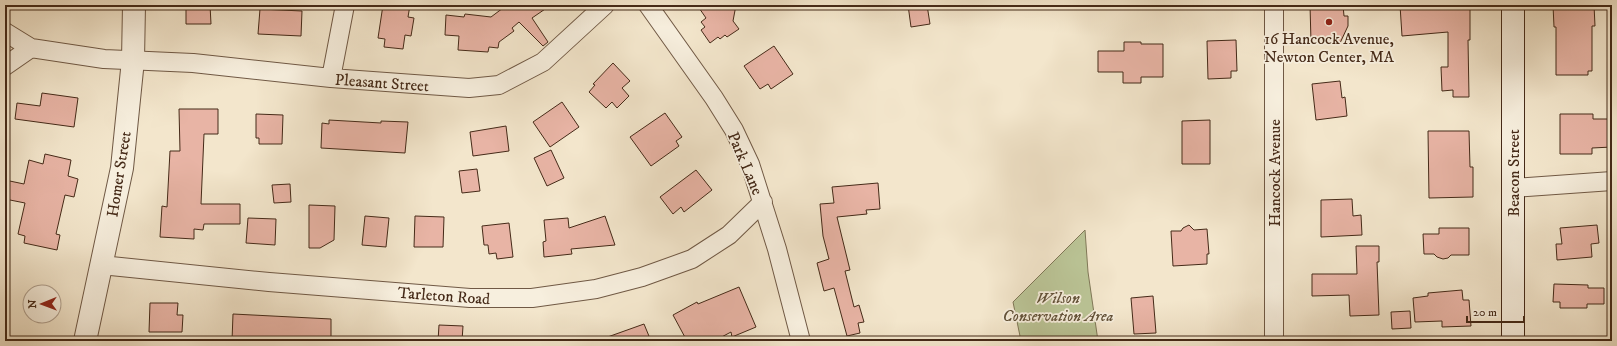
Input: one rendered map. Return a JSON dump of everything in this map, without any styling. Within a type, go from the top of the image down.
[{"type":"street","name":"Homer Street","points":[[85,341],[122,168],[133,60],[134,5]]},
{"type":"street","points":[[331,78],[345,5]]},
{"type":"street","name":"Pleasant Street","points":[[31,48],[104,59],[193,63],[331,78],[469,88],[498,85],[543,62],[605,5]]},
{"type":"street","name":"Park Lane","points":[[648,5],[691,65],[734,130],[750,164],[763,202],[801,341]]},
{"type":"street","name":"Hancock Avenue","points":[[1274,5],[1274,341]]},
{"type":"street","name":"Beacon Street","points":[[1513,5],[1513,341]]},
{"type":"street","points":[[5,32],[31,48],[5,66]]},
{"type":"street","points":[[1513,188],[1612,181]]},
{"type":"street","name":"Tarleton Road","points":[[101,265],[277,282],[470,298],[532,298],[596,289],[642,277],[692,259],[728,235],[763,202]]},
{"type":"green space","name":"Wilson Conservation Area","points":[[1085,230],[1088,272],[1098,341],[1021,341],[1013,302]]},
{"type":"building","points":[[186,5],[210,5],[211,24],[186,24]]},
{"type":"building","points":[[383,5],[410,5],[408,17],[414,18],[411,36],[405,35],[403,49],[384,47],[385,39],[378,38]]},
{"type":"building","points":[[507,5],[551,5],[532,18],[548,42],[543,46],[519,22],[512,28],[514,31],[499,42],[498,48],[489,47],[488,52],[458,50],[459,36],[445,35],[446,15],[464,17],[465,14],[491,17]]},
{"type":"building","points":[[697,5],[736,5],[733,21],[739,29],[727,37],[725,35],[720,39],[718,37],[710,43],[701,30],[705,27],[701,22],[706,18]]},
{"type":"building","points":[[908,5],[927,5],[930,24],[911,27]]},
{"type":"building","name":"16 Hancock Avenue, Newton Center, MA","points":[[1310,5],[1343,5],[1344,16],[1348,16],[1348,26],[1340,43],[1311,42]]},
{"type":"building","points":[[1400,5],[1470,6],[1470,40],[1468,40],[1469,97],[1453,97],[1453,90],[1442,91],[1441,67],[1448,67],[1448,32],[1402,36]]},
{"type":"building","points":[[1553,5],[1594,5],[1595,26],[1592,26],[1592,71],[1588,71],[1588,75],[1556,75],[1556,27],[1554,27]]},
{"type":"building","points":[[260,9],[302,11],[301,36],[258,34]]},
{"type":"building","points":[[1236,40],[1237,71],[1231,71],[1231,78],[1208,79],[1207,41]]},
{"type":"building","points":[[1124,42],[1163,44],[1163,77],[1141,77],[1141,83],[1123,83],[1123,72],[1098,72],[1098,51],[1124,51]]},
{"type":"building","points":[[774,46],[793,74],[771,89],[768,84],[760,89],[744,66]]},
{"type":"building","points":[[613,63],[630,81],[622,88],[629,96],[617,108],[612,102],[606,108],[589,92],[595,85],[593,84]]},
{"type":"building","points":[[1340,81],[1342,98],[1345,97],[1347,116],[1316,120],[1312,84]]},
{"type":"building","points":[[42,93],[78,98],[74,127],[15,119],[17,103],[40,106]]},
{"type":"building","points":[[562,102],[579,127],[550,147],[533,122]]},
{"type":"building","points":[[179,109],[218,109],[218,134],[204,134],[201,204],[240,204],[240,224],[204,224],[203,230],[194,229],[194,239],[160,237],[162,206],[167,207],[170,151],[180,151]]},
{"type":"building","points":[[665,113],[682,137],[676,141],[679,146],[651,166],[630,137]]},
{"type":"building","points":[[256,114],[283,115],[282,144],[259,144],[259,138],[256,138]]},
{"type":"building","points":[[1560,114],[1593,114],[1593,119],[1612,119],[1612,147],[1592,148],[1592,154],[1560,154]]},
{"type":"building","points":[[329,120],[381,123],[381,121],[408,122],[405,153],[321,148],[322,123],[329,124]]},
{"type":"building","points":[[1210,120],[1210,164],[1182,164],[1182,121]]},
{"type":"building","points":[[506,126],[509,151],[473,156],[470,132]]},
{"type":"building","points":[[1428,131],[1469,131],[1470,167],[1473,167],[1473,197],[1429,198]]},
{"type":"building","points":[[551,150],[564,178],[547,186],[534,158]]},
{"type":"building","points":[[45,154],[71,160],[68,176],[78,179],[74,197],[65,195],[56,234],[60,235],[57,250],[24,243],[25,236],[18,234],[25,203],[5,199],[5,180],[24,184],[29,160],[43,164]]},
{"type":"building","points":[[477,169],[480,191],[462,193],[459,171]]},
{"type":"building","points":[[696,170],[712,190],[684,212],[681,207],[673,214],[660,197]]},
{"type":"building","points":[[878,183],[880,209],[866,210],[867,214],[837,217],[850,270],[845,271],[854,307],[859,305],[864,322],[858,323],[860,333],[847,336],[834,288],[824,291],[817,263],[829,259],[823,236],[820,204],[834,203],[832,187]]},
{"type":"building","points":[[290,184],[291,202],[274,203],[272,185]]},
{"type":"building","points":[[1352,199],[1353,216],[1361,215],[1362,235],[1321,237],[1321,200]]},
{"type":"building","points":[[309,205],[335,206],[334,240],[320,248],[309,248]]},
{"type":"building","points":[[365,216],[389,218],[386,247],[362,245]]},
{"type":"building","points":[[415,216],[444,217],[443,247],[414,247]]},
{"type":"building","points":[[605,216],[615,245],[571,249],[572,254],[544,257],[543,242],[546,241],[544,220],[568,218],[569,228]]},
{"type":"building","points":[[248,218],[276,219],[275,245],[246,243]]},
{"type":"building","points":[[509,223],[513,257],[497,259],[496,253],[489,254],[488,245],[484,245],[482,226]]},
{"type":"building","points":[[1189,225],[1194,230],[1207,229],[1209,254],[1207,254],[1207,264],[1173,266],[1171,231],[1181,231]]},
{"type":"building","points":[[1597,225],[1599,243],[1591,244],[1592,257],[1557,260],[1556,244],[1562,244],[1560,228]]},
{"type":"building","points":[[1439,228],[1469,228],[1469,255],[1451,255],[1448,258],[1443,259],[1434,254],[1424,254],[1423,234],[1439,234]]},
{"type":"building","points":[[1356,246],[1379,246],[1379,262],[1377,262],[1379,315],[1350,316],[1349,295],[1312,296],[1312,274],[1357,274]]},
{"type":"building","points":[[1554,284],[1588,285],[1588,288],[1604,288],[1604,304],[1587,304],[1587,308],[1560,308],[1560,302],[1553,302]]},
{"type":"building","points":[[739,287],[756,327],[732,337],[731,332],[714,341],[687,341],[673,315],[697,302],[698,304]]},
{"type":"building","points":[[1462,290],[1463,300],[1469,300],[1471,326],[1442,327],[1442,321],[1415,322],[1413,298],[1428,296],[1428,293]]},
{"type":"building","points":[[1153,296],[1156,333],[1134,334],[1131,298]]},
{"type":"building","points":[[150,303],[178,303],[177,315],[183,315],[182,332],[149,332]]},
{"type":"building","points":[[1410,311],[1411,328],[1392,329],[1391,312]]},
{"type":"building","points":[[233,314],[331,319],[331,341],[232,341]]},
{"type":"building","points":[[644,324],[651,341],[602,341],[602,339]]},
{"type":"building","points":[[439,325],[463,326],[462,341],[438,341]]},
{"type":"place","name":"16 Hancock Avenue, Newton Center, MA","points":[[1329,22]]}]
